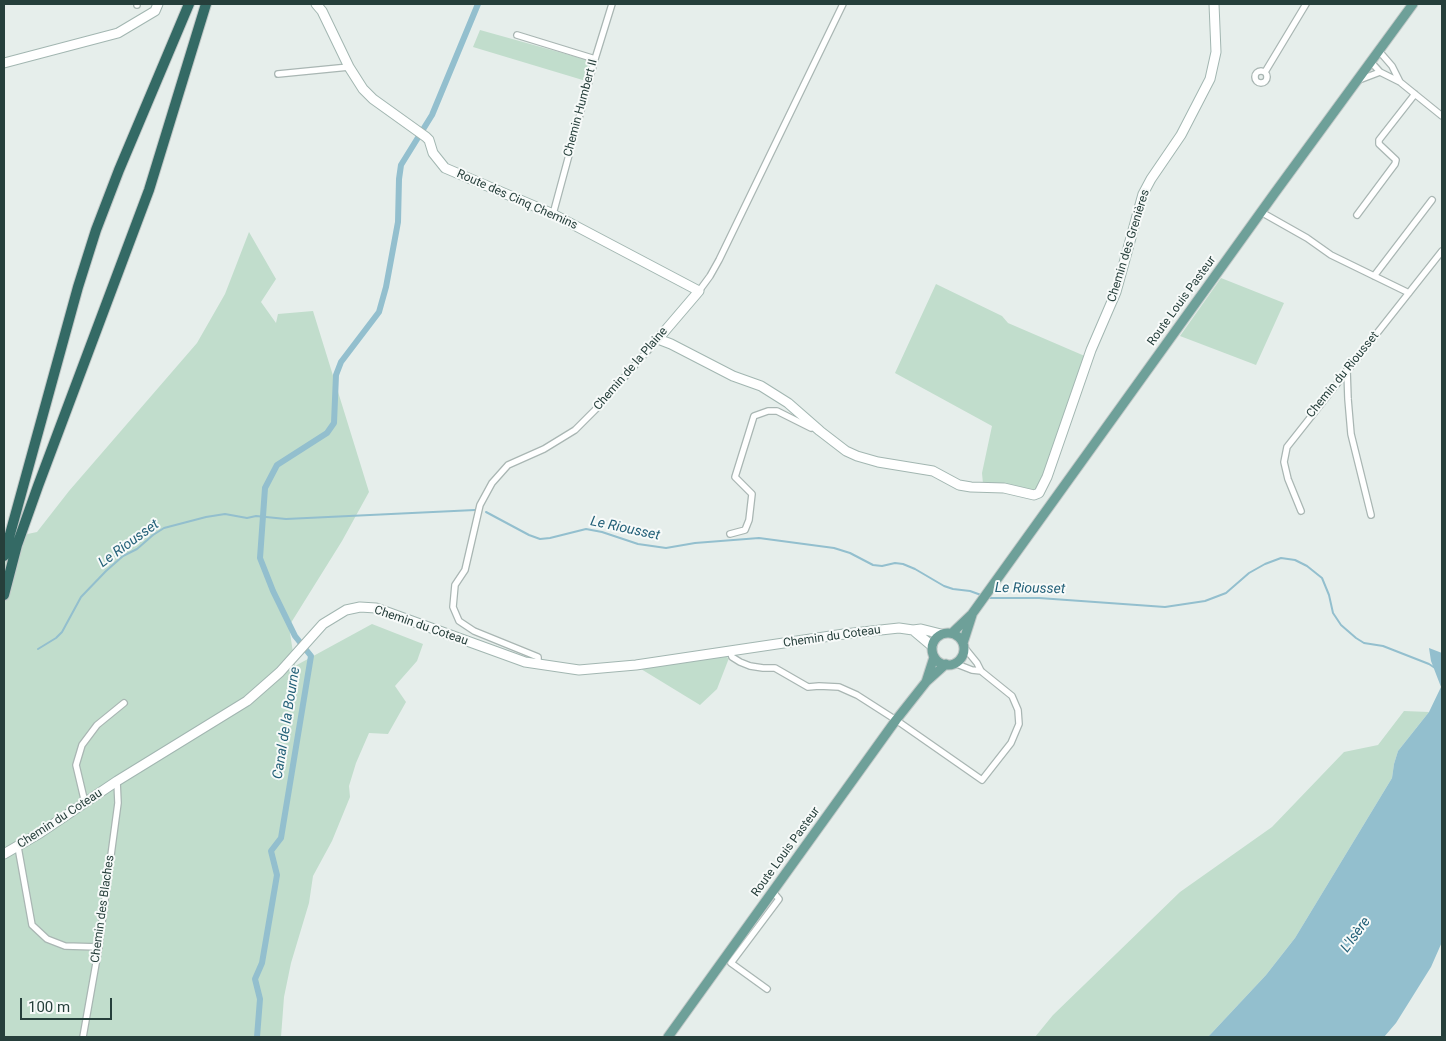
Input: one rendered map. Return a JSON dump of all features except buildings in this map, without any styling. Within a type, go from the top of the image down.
[{"type":"highway","points":[[4,556],[78,287],[96,230],[118,170],[189,4]]},
{"type":"highway","points":[[4,595],[17,545],[38,486],[149,190],[206,4]]},
{"type":"main road","name":"Route Louis Pasteur","points":[[952,633],[972,614],[1413,4]]},
{"type":"main road","name":"Route Louis Pasteur","points":[[963,645],[972,614]]},
{"type":"main road","points":[[952,633],[958,637],[963,645],[961,656],[950,664],[939,662],[934,657],[932,646],[935,639],[941,634],[952,633]]},
{"type":"main road","name":"Route Louis Pasteur","points":[[926,682],[934,657]]},
{"type":"main road","name":"Route Louis Pasteur","points":[[668,1037],[896,720],[926,682],[950,664]]},
{"type":"street","points":[[4,63],[118,33],[155,11],[158,4]]},
{"type":"street","name":"Route des Cinq Chemins","points":[[316,4],[322,11],[363,89],[373,99],[426,137],[429,140],[433,153],[445,168],[553,214],[699,291]]},
{"type":"street","name":"Chemin Humbert II","points":[[553,214],[595,58],[612,4]]},
{"type":"street","name":"Chemin de la Plaine","points":[[538,665],[538,657],[474,631],[458,621],[453,607],[455,585],[465,570],[480,505],[492,483],[508,466],[544,449],[575,430],[658,339],[710,276],[843,4]]},
{"type":"street","name":"Chemin des Grenières","points":[[826,436],[846,451],[857,456],[878,462],[933,471],[959,485],[1004,488],[1034,495],[1039,493],[1047,477],[1091,350],[1116,292],[1143,194],[1181,135],[1210,79],[1216,52],[1214,4]]},
{"type":"street","points":[[1265,72],[1306,4]]},
{"type":"street","points":[[517,35],[595,58]]},
{"type":"street","points":[[1379,51],[1392,66],[1400,82]]},
{"type":"street","points":[[1371,62],[1380,72],[1400,82],[1442,116]]},
{"type":"street","points":[[278,74],[350,67]]},
{"type":"street","points":[[1359,80],[1380,72]]},
{"type":"street","points":[[1357,214],[1395,164],[1396,160],[1379,144],[1379,140],[1415,94]]},
{"type":"street","points":[[1374,276],[1432,200]]},
{"type":"street","points":[[1262,212],[1307,238],[1331,255],[1409,293]]},
{"type":"street","name":"Chemin du Riousset","points":[[1301,512],[1288,479],[1284,462],[1287,447],[1442,251]]},
{"type":"street","points":[[658,339],[732,376],[761,386],[788,404],[826,436]]},
{"type":"street","points":[[1347,370],[1351,434],[1371,515]]},
{"type":"street","points":[[730,534],[745,530],[749,520],[752,494],[735,477],[754,416],[768,410],[777,411],[804,423],[826,436]]},
{"type":"street","name":"Chemin du Coteau","points":[[4,854],[18,847],[118,781],[246,701],[280,672],[323,624],[346,610],[360,607],[376,608],[512,658],[538,665],[579,670],[602,669],[899,628],[941,634]]},
{"type":"street","points":[[913,630],[932,646]]},
{"type":"street","points":[[730,651],[732,656],[740,662],[756,667],[775,668],[808,687],[839,687],[871,702],[982,780],[1011,743],[1019,724],[1018,710],[1012,696],[981,671],[963,645]]},
{"type":"street","points":[[950,664],[981,671]]},
{"type":"street","points":[[85,803],[76,766],[82,745],[97,725],[124,703]]},
{"type":"street","name":"Chemin des Blaches","points":[[83,1037],[99,947],[118,804],[118,781]]},
{"type":"street","points":[[18,847],[32,925],[47,939],[65,946],[99,947]]},
{"type":"street","points":[[767,990],[731,963],[779,899],[772,892]]},
{"type":"green space","points":[[480,30],[591,61],[586,81],[473,47]]},
{"type":"green space","points":[[249,232],[276,279],[261,302],[276,323],[278,314],[313,311],[369,492],[342,541],[289,626],[295,666],[372,624],[423,644],[417,661],[395,686],[406,702],[388,734],[369,733],[356,763],[349,786],[350,797],[332,841],[313,876],[309,903],[291,963],[284,997],[281,1037],[4,1037],[4,539],[37,532],[69,491],[197,343],[225,294]]},
{"type":"green space","points":[[1221,278],[1284,303],[1256,365],[1180,336]]},
{"type":"green space","points":[[936,284],[1002,316],[1008,323],[1087,357],[1041,484],[1036,492],[983,484],[982,473],[992,426],[895,373]]},
{"type":"green space","points":[[724,656],[729,658],[717,689],[700,705],[641,669]]},
{"type":"green space","points":[[1404,711],[1429,712],[1398,751],[1392,778],[1295,938],[1266,975],[1208,1037],[1035,1037],[1053,1015],[1180,892],[1272,827],[1344,752],[1378,745]]},
{"type":"water","name":"L'Isère","points":[[1429,648],[1442,653],[1442,942],[1431,967],[1396,1023],[1384,1037],[1208,1037],[1266,975],[1295,938],[1392,778],[1398,751],[1429,712],[1441,687],[1431,661]]},
{"type":"waterway","name":"Canal de la Bourne","points":[[257,1037],[260,999],[255,979],[262,963],[277,875],[271,851],[281,838],[311,656],[295,636],[273,591],[260,558],[265,488],[277,465],[327,433],[334,423],[336,375],[341,362],[379,312],[386,287],[398,222],[401,165],[432,115],[478,4]]},
{"type":"waterway","name":"Le Riousset","points":[[38,649],[62,632],[81,597],[106,571],[123,556],[137,549],[164,528],[225,514],[247,518],[256,516],[286,519],[475,510]]},
{"type":"waterway","name":"Le Riousset","points":[[486,512],[540,539],[586,529],[602,532],[638,544],[666,548],[695,543],[759,538],[834,548],[850,553],[873,565],[903,564],[944,586],[981,595]]},
{"type":"waterway","name":"Le Riousset","points":[[988,598],[1039,598],[1165,607],[1205,601],[1226,593],[1249,573],[1265,564],[1281,558],[1295,560],[1307,566],[1322,578],[1329,595],[1333,613],[1341,625],[1356,638],[1364,643],[1383,646],[1435,668]]}]
